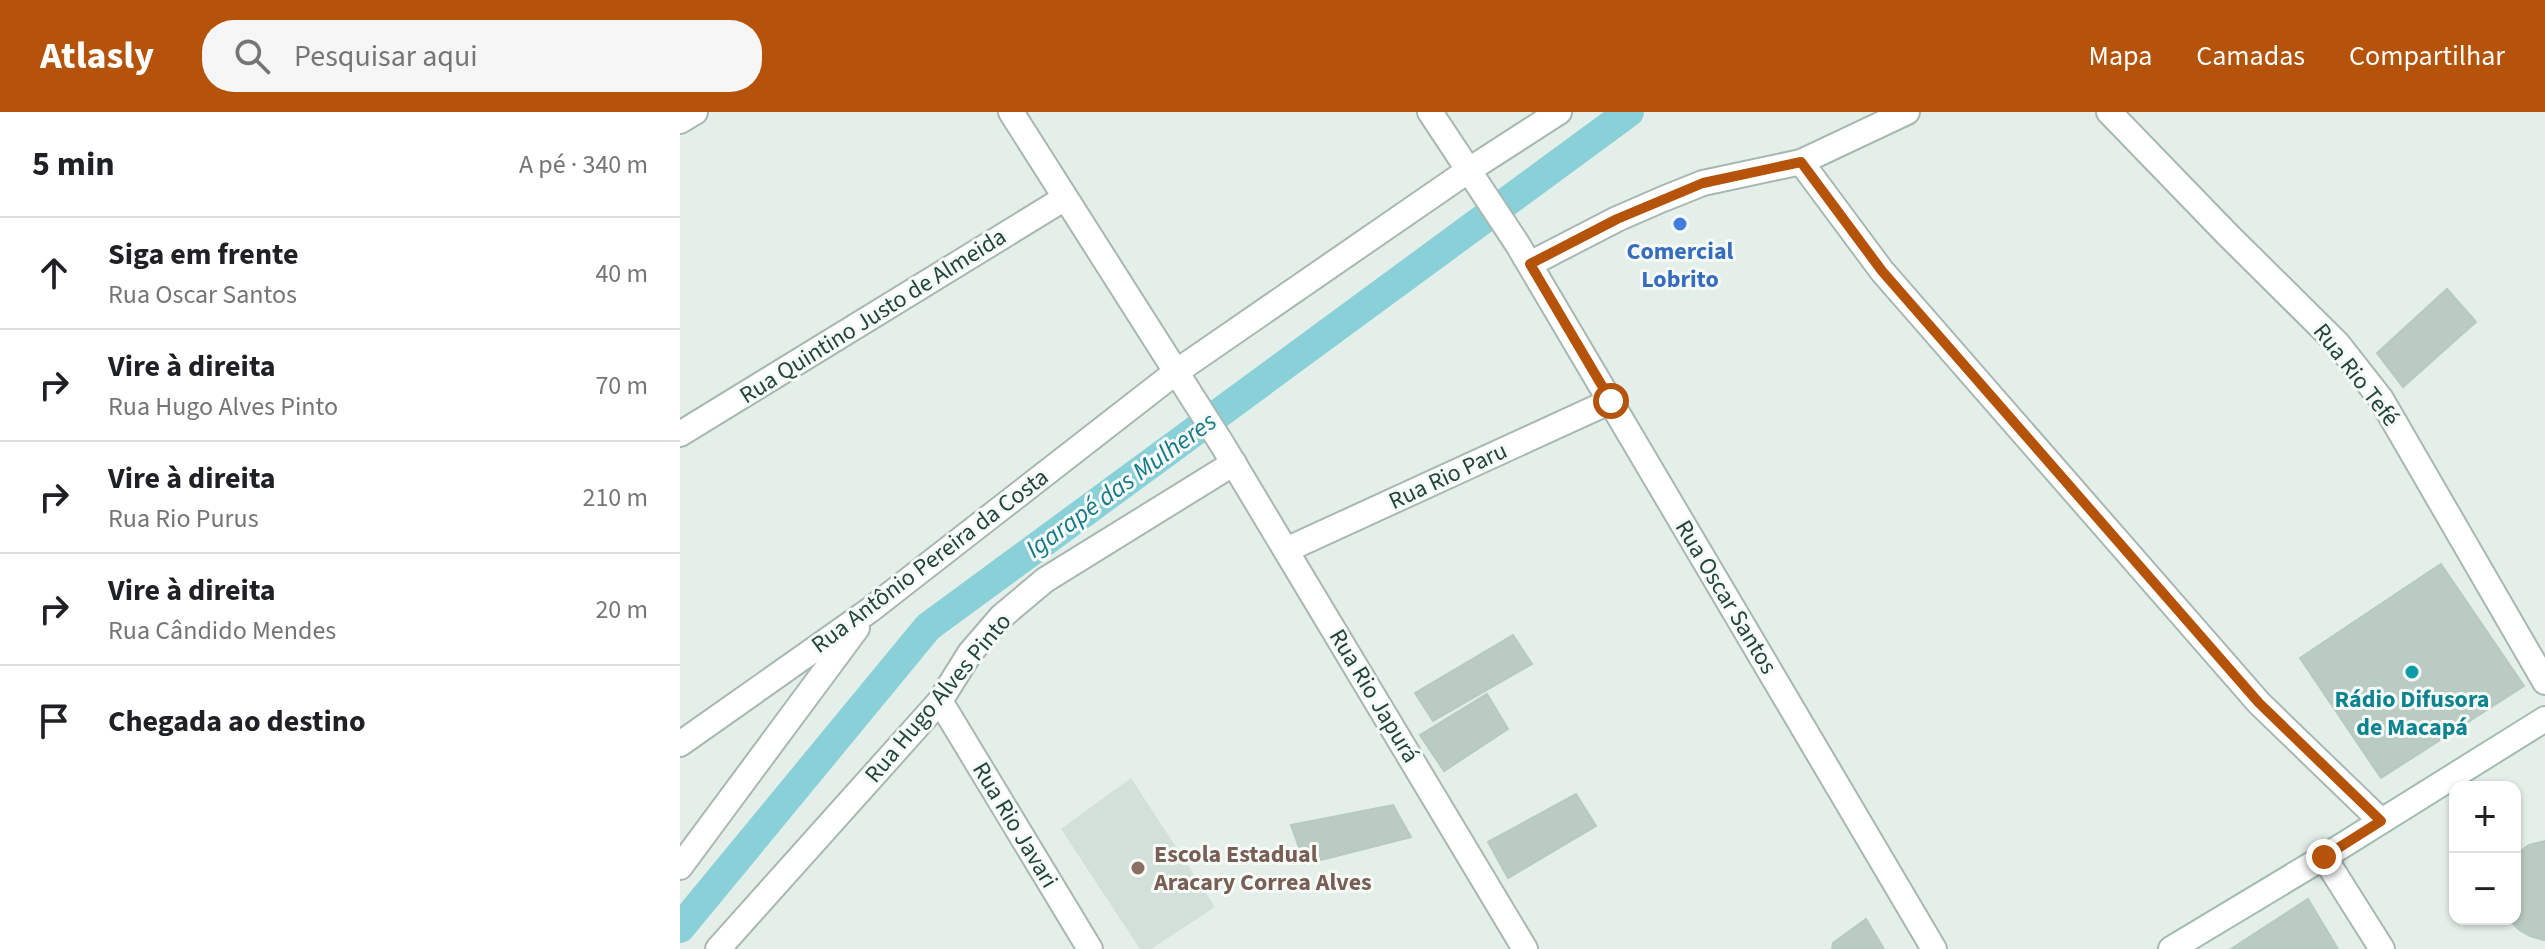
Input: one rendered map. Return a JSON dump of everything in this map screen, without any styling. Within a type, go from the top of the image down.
[{"type":"street","points":[[680,121],[695,112]]},
{"type":"street","points":[[1011,112],[1180,377]]},
{"type":"street","points":[[1430,112],[1469,170]]},
{"type":"street","name":"Rua Antônio Pereira da Costa","points":[[680,744],[870,610],[1180,377],[1469,170],[1559,112]]},
{"type":"street","points":[[1524,254],[1703,183],[1801,162],[1907,112]]},
{"type":"street","name":"Rua Rio Tefé","points":[[2109,112],[2337,343],[2381,399],[2545,682]]},
{"type":"street","points":[[1801,162],[1882,271],[2249,691],[2381,821]]},
{"type":"street","name":"Rua Oscar Santos","points":[[1469,170],[1524,254],[1934,949]]},
{"type":"street","name":"Rua Quintino Justo de Almeida","points":[[680,434],[1065,198]]},
{"type":"street","name":"Rua Rio Japurá","points":[[1180,377],[1525,949]]},
{"type":"street","name":"Rua Rio Paru","points":[[1286,550],[1611,401]]},
{"type":"street","name":"Rua Hugo Alves Pinto","points":[[718,949],[940,701],[970,653],[1001,617],[1045,580],[1228,453]]},
{"type":"street","points":[[680,867],[870,610]]},
{"type":"street","name":"Rua Rio Javari","points":[[940,701],[1090,949]]},
{"type":"street","points":[[2171,949],[2545,719]]},
{"type":"street","points":[[2324,857],[2382,949]]},
{"type":"shaded area","name":"Escola Estadual Aracary Correa Alves","points":[[1131,778],[1215,907],[1151,949],[1140,949],[1061,829]]},
{"type":"building","points":[[2447,289],[2476,322],[2403,387],[2377,353]]},
{"type":"building","name":"Rádio Difusora de Macapá","points":[[2441,564],[2524,686],[2381,778],[2300,658]]},
{"type":"building","points":[[1513,635],[1532,664],[1433,721],[1415,693]]},
{"type":"building","points":[[1487,694],[1508,729],[1444,771],[1420,735]]},
{"type":"building","points":[[1576,794],[1596,826],[1508,878],[1488,842]]},
{"type":"building","points":[[1393,805],[1411,837],[1305,864],[1291,825]]},
{"type":"building","points":[[2545,841],[2545,940],[2530,936],[2514,925],[2521,925],[2521,851]]},
{"type":"building","points":[[2308,899],[2338,949],[2231,949]]},
{"type":"building","points":[[1866,919],[1884,949],[1832,949],[1833,943]]},
{"type":"waterway","name":"Igarapé das Mulheres","points":[[680,928],[928,627],[1629,112]]},
{"type":"place","name":"Comercial Lobrito","points":[[1680,224]]},
{"type":"place","name":"Rádio Difusora de Macapá","points":[[2412,672]]},
{"type":"place","name":"Escola Estadual Aracary Correa Alves","points":[[1138,868]]},
{"type":"route","points":[[1611,401],[1530,264],[1617,219],[1703,183],[1801,162],[1882,271],[2259,703],[2381,821],[2324,857]]}]
